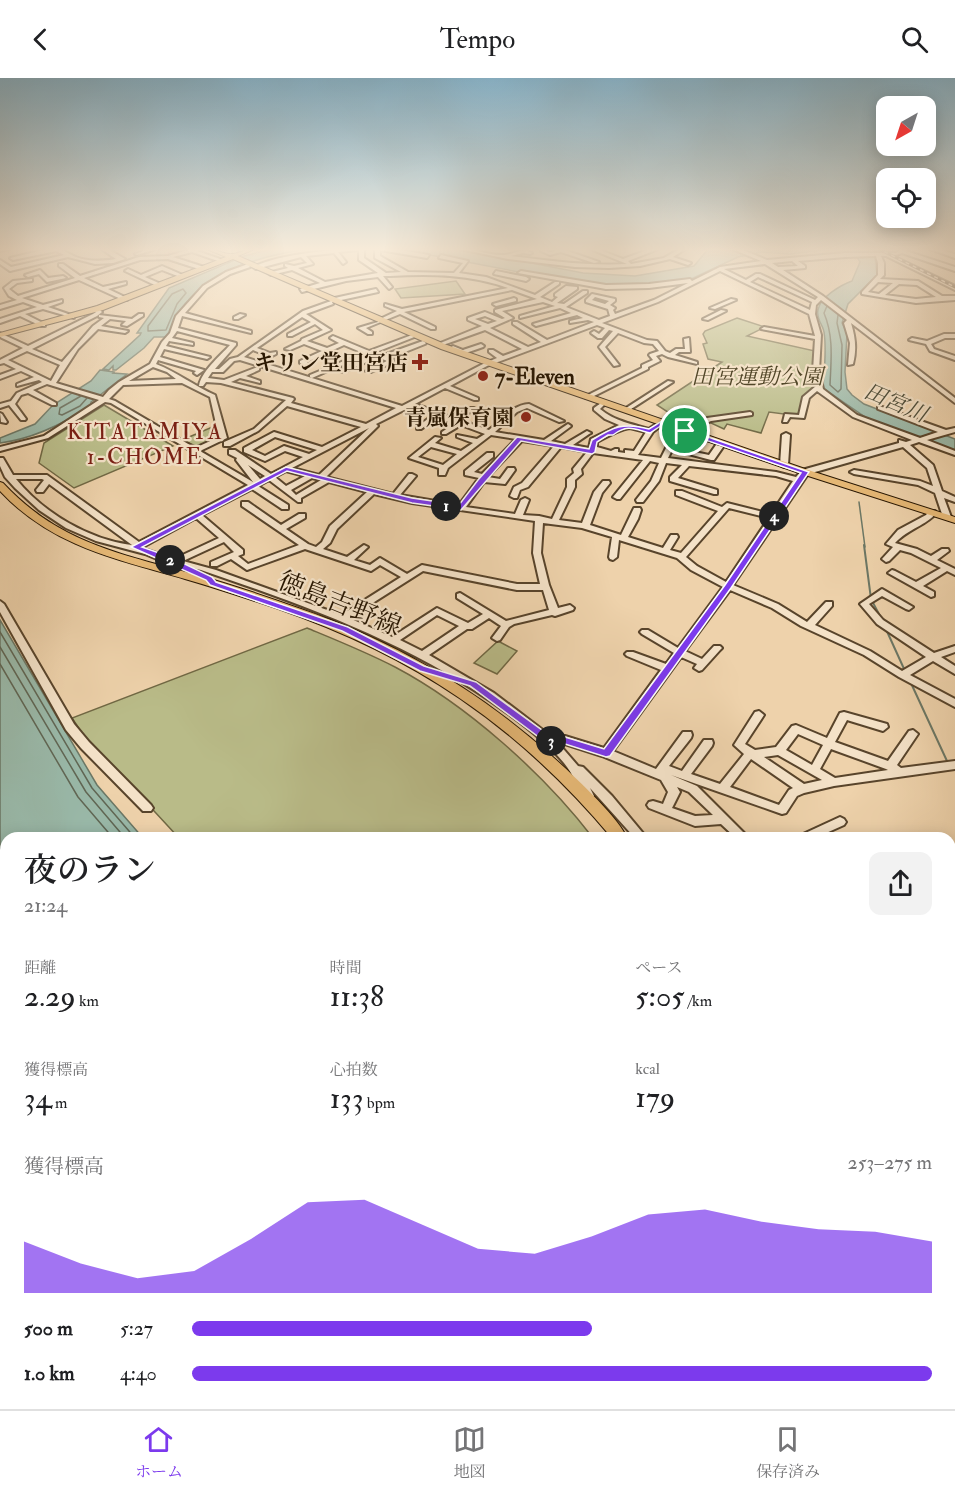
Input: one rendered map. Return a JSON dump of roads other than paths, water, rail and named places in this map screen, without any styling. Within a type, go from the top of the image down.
[{"type":"main road","points":[[0,335],[100,310]]},
{"type":"main road","points":[[351,310],[412,337],[693,439],[802,476],[952,521]]},
{"type":"main road","points":[[412,337],[423,343],[626,410],[656,426],[685,431],[784,465],[802,476],[858,490],[930,515]]},
{"type":"main road","name":"徳島吉野線","points":[[4,481],[17,505],[82,544],[213,584],[345,629],[423,669],[511,729],[587,801],[615,832]]},
{"type":"street","points":[[0,321],[31,310]]},
{"type":"street","points":[[54,310],[72,317]]},
{"type":"street","points":[[0,449],[46,437],[154,362],[185,310]]},
{"type":"street","points":[[211,370],[221,371],[232,360],[240,358],[310,310]]},
{"type":"street","points":[[398,310],[433,328]]},
{"type":"street","points":[[370,333],[361,328],[409,310]]},
{"type":"street","points":[[480,346],[463,352],[441,344],[510,318],[497,311],[500,310]]},
{"type":"street","points":[[522,317],[547,310]]},
{"type":"street","points":[[571,310],[616,332],[646,342],[655,342],[663,352],[670,356],[695,363]]},
{"type":"street","points":[[610,310],[613,317]]},
{"type":"street","points":[[265,459],[284,448],[303,452],[322,449],[487,364],[631,310]]},
{"type":"street","points":[[806,310],[812,313],[818,338],[816,371],[818,387],[829,399],[847,411],[892,431],[955,453]]},
{"type":"street","points":[[836,310],[951,394],[955,401]]},
{"type":"street","points":[[706,319],[723,311]]},
{"type":"street","points":[[2,361],[29,349],[96,312],[127,325]]},
{"type":"street","points":[[534,323],[575,312]]},
{"type":"street","points":[[20,314],[43,325]]},
{"type":"street","points":[[181,314],[228,326],[235,324],[251,328],[247,332]]},
{"type":"street","points":[[502,321],[485,314],[470,319],[527,349]]},
{"type":"street","points":[[95,327],[127,325],[141,315]]},
{"type":"street","points":[[288,349],[328,330],[303,315]]},
{"type":"street","points":[[23,387],[49,383],[73,351],[95,327],[108,318]]},
{"type":"street","points":[[572,322],[589,318]]},
{"type":"street","points":[[402,320],[411,324],[418,321]]},
{"type":"street","points":[[850,320],[847,324],[854,336],[854,349],[850,364]]},
{"type":"street","points":[[290,335],[315,322]]},
{"type":"street","points":[[515,323],[546,342]]},
{"type":"street","points":[[176,326],[210,332]]},
{"type":"street","points":[[176,326],[234,344],[211,370],[198,390]]},
{"type":"street","points":[[594,333],[600,337],[608,328]]},
{"type":"street","points":[[764,329],[818,338]]},
{"type":"street","points":[[278,330],[325,349]]},
{"type":"street","points":[[616,332],[602,347],[616,364]]},
{"type":"street","points":[[0,335],[62,364]]},
{"type":"street","points":[[912,340],[928,343],[945,336],[955,336]]},
{"type":"street","points":[[312,376],[412,337]]},
{"type":"street","points":[[168,339],[191,344]]},
{"type":"street","points":[[307,365],[302,362],[325,349],[341,342],[362,339]]},
{"type":"street","points":[[670,356],[678,350],[688,351],[687,339]]},
{"type":"street","points":[[341,342],[368,353]]},
{"type":"street","points":[[383,357],[423,343]]},
{"type":"street","points":[[928,343],[934,360]]},
{"type":"street","points":[[162,347],[207,357]]},
{"type":"street","points":[[64,348],[73,351]]},
{"type":"street","points":[[252,348],[270,355],[274,354]]},
{"type":"street","points":[[932,350],[955,358]]},
{"type":"street","points":[[492,351],[501,358]]},
{"type":"street","points":[[588,397],[646,368],[644,366],[657,361],[652,355],[663,352]]},
{"type":"street","points":[[332,367],[342,370],[378,355],[392,361],[369,371]]},
{"type":"street","points":[[240,358],[438,414],[490,433],[686,465],[802,476],[852,459],[955,430]]},
{"type":"street","points":[[2,361],[49,383],[73,392],[103,398],[123,407],[255,485],[285,507]]},
{"type":"street","points":[[154,362],[201,370],[197,373]]},
{"type":"street","points":[[154,362],[198,390],[214,392],[225,441],[255,485]]},
{"type":"street","points":[[3,379],[21,369]]},
{"type":"street","points":[[224,382],[256,369],[275,375]]},
{"type":"street","points":[[240,376],[258,382]]},
{"type":"street","points":[[11,403],[23,387],[38,378]]},
{"type":"street","points":[[3,379],[54,404]]},
{"type":"street","points":[[121,383],[183,381]]},
{"type":"street","points":[[195,450],[225,441],[237,440],[256,430],[291,399],[224,382],[203,381]]},
{"type":"street","points":[[626,410],[670,382]]},
{"type":"street","points":[[445,386],[476,399]]},
{"type":"street","points":[[785,422],[787,415],[802,417],[806,397],[818,387]]},
{"type":"street","points":[[0,402],[11,403],[23,419]]},
{"type":"street","points":[[285,403],[365,426]]},
{"type":"street","points":[[461,422],[413,458],[443,470],[515,411],[527,405],[561,421]]},
{"type":"street","points":[[601,405],[596,409],[605,417],[631,426]]},
{"type":"street","points":[[880,408],[955,436]]},
{"type":"street","points":[[452,419],[472,409]]},
{"type":"street","points":[[419,428],[438,414]]},
{"type":"street","points":[[685,431],[709,419],[750,414]]},
{"type":"street","points":[[232,452],[297,499],[386,416]]},
{"type":"street","points":[[544,443],[568,426]]},
{"type":"street","points":[[555,521],[570,488],[571,479],[578,474],[577,469],[592,450],[594,441],[608,433],[611,434],[620,427],[656,426]]},
{"type":"street","points":[[614,453],[636,453],[656,426]]},
{"type":"street","points":[[596,428],[608,433]]},
{"type":"street","points":[[892,431],[930,467],[939,494],[952,521]]},
{"type":"street","points":[[514,496],[517,489],[525,485],[562,446],[587,433]]},
{"type":"street","points":[[322,449],[274,434],[247,450],[288,468],[395,496],[555,521],[666,550],[682,557],[694,568],[728,586],[775,606],[809,626],[867,653],[902,675],[955,703]]},
{"type":"street","points":[[784,465],[786,435]]},
{"type":"street","points":[[459,436],[478,442]]},
{"type":"street","points":[[640,500],[655,481],[674,442],[673,437],[693,439],[677,464]]},
{"type":"street","points":[[461,508],[484,478],[520,439]]},
{"type":"street","points":[[237,440],[250,445]]},
{"type":"street","points":[[430,444],[463,454]]},
{"type":"street","points":[[685,452],[711,458],[719,447]]},
{"type":"street","points":[[137,547],[288,468],[289,464],[303,452]]},
{"type":"street","points":[[501,459],[490,456],[468,473],[502,482],[512,470]]},
{"type":"street","points":[[617,497],[648,459]]},
{"type":"street","points":[[852,459],[858,490]]},
{"type":"street","points":[[0,460],[4,481],[43,510],[99,539],[137,547],[174,562],[209,579],[213,584]]},
{"type":"street","points":[[686,465],[673,479],[714,492]]},
{"type":"street","points":[[856,472],[920,483],[955,500]]},
{"type":"street","points":[[395,496],[412,476]]},
{"type":"street","points":[[606,753],[728,586],[802,476]]},
{"type":"street","points":[[4,481],[44,477],[137,547]]},
{"type":"street","points":[[285,490],[321,477]]},
{"type":"street","points":[[40,490],[48,480]]},
{"type":"street","points":[[585,527],[598,492],[606,483]]},
{"type":"street","points":[[317,550],[326,543],[333,528],[373,490]]},
{"type":"street","points":[[679,493],[723,510]]},
{"type":"street","points":[[518,516],[525,500]]},
{"type":"street","points":[[477,510],[482,501]]},
{"type":"street","points":[[245,504],[305,546],[371,568],[380,561],[407,577]]},
{"type":"street","points":[[682,557],[727,505],[773,517]]},
{"type":"street","points":[[613,557],[619,536],[637,510]]},
{"type":"street","points":[[197,515],[240,552],[214,564]]},
{"type":"street","points":[[930,515],[901,532],[891,544],[951,570]]},
{"type":"street","points":[[280,529],[302,516]]},
{"type":"street","points":[[539,518],[537,553],[544,587],[555,613]]},
{"type":"street","points":[[666,550],[674,537]]},
{"type":"street","points":[[174,562],[224,539]]},
{"type":"street","points":[[232,556],[250,567],[305,546]]},
{"type":"street","points":[[349,560],[364,547]]},
{"type":"street","points":[[886,560],[898,547]]},
{"type":"street","points":[[931,560],[945,551]]},
{"type":"street","points":[[174,562],[221,574],[343,618],[394,640],[473,684],[552,741],[608,799],[636,832]]},
{"type":"street","points":[[343,618],[422,568],[518,587],[544,587]]},
{"type":"street","points":[[916,586],[951,570]]},
{"type":"street","points":[[892,573],[931,594]]},
{"type":"street","points":[[909,607],[882,592],[864,604],[880,622],[955,671]]},
{"type":"street","points":[[460,596],[506,625]]},
{"type":"street","points":[[318,609],[326,600]]},
{"type":"street","points":[[0,604],[70,727],[147,808]]},
{"type":"street","points":[[809,626],[829,604]]},
{"type":"street","points":[[497,638],[506,625],[528,617],[570,608]]},
{"type":"street","points":[[394,640],[437,612],[466,626]]},
{"type":"street","points":[[422,655],[466,626],[469,627],[488,615]]},
{"type":"street","points":[[645,632],[701,666],[717,648]]},
{"type":"street","points":[[902,675],[933,657],[955,649]]},
{"type":"street","points":[[630,654],[668,669]]},
{"type":"street","points":[[423,669],[433,670],[473,684]]},
{"type":"street","points":[[759,715],[738,745],[802,789]]},
{"type":"street","points":[[814,771],[844,716],[883,727]]},
{"type":"street","points":[[779,751],[796,729],[890,766],[900,773]]},
{"type":"street","points":[[890,766],[913,734]]},
{"type":"street","points":[[662,773],[687,735]]},
{"type":"street","points":[[552,741],[565,740],[662,773],[693,789],[738,832]]},
{"type":"street","points":[[684,776],[708,743]]},
{"type":"street","points":[[679,746],[698,756]]},
{"type":"street","points":[[722,789],[752,753],[779,751],[834,782]]},
{"type":"street","points":[[568,759],[588,795],[587,801]]},
{"type":"street","points":[[662,773],[684,776],[782,810],[793,794],[802,789],[834,782],[955,765]]},
{"type":"street","points":[[662,773],[674,792],[666,809]]},
{"type":"street","points":[[653,805],[695,821],[724,819]]},
{"type":"street","points":[[818,832],[840,822]]},
{"type":"water","points":[[153,310],[181,310],[168,337],[154,337],[116,370],[113,370],[113,366],[109,370],[103,369],[141,333],[137,333]]},
{"type":"water","points":[[818,310],[846,310],[842,323],[847,333],[845,372],[847,389],[852,395],[864,404],[955,439],[955,451],[871,421],[823,388],[825,339]]},
{"type":"water","points":[[100,370],[127,374],[91,402],[91,406],[70,419],[36,434],[0,443],[0,438],[35,424],[53,405],[91,381]]},
{"type":"water","points":[[0,620],[97,785],[138,832],[0,832]]},
{"type":"waterway","points":[[859,502],[865,547]]},
{"type":"waterway","points":[[864,545],[871,599],[880,616]]},
{"type":"waterway","points":[[885,627],[905,671]]},
{"type":"waterway","points":[[910,681],[947,761]]},
{"type":"place","name":"キリン堂田宮店","points":[[420,362]]},
{"type":"place","name":"7-Eleven","points":[[483,376]]},
{"type":"place","name":"青嵐保育園","points":[[526,417]]},
{"type":"district","name":"KITATAMIYA 1-CHOME","points":[[145,444]]},
{"type":"park label","name":"田宮運動公園","points":[[757,376]]},
{"type":"water label","name":"田宮川","points":[[896,402]]}]
